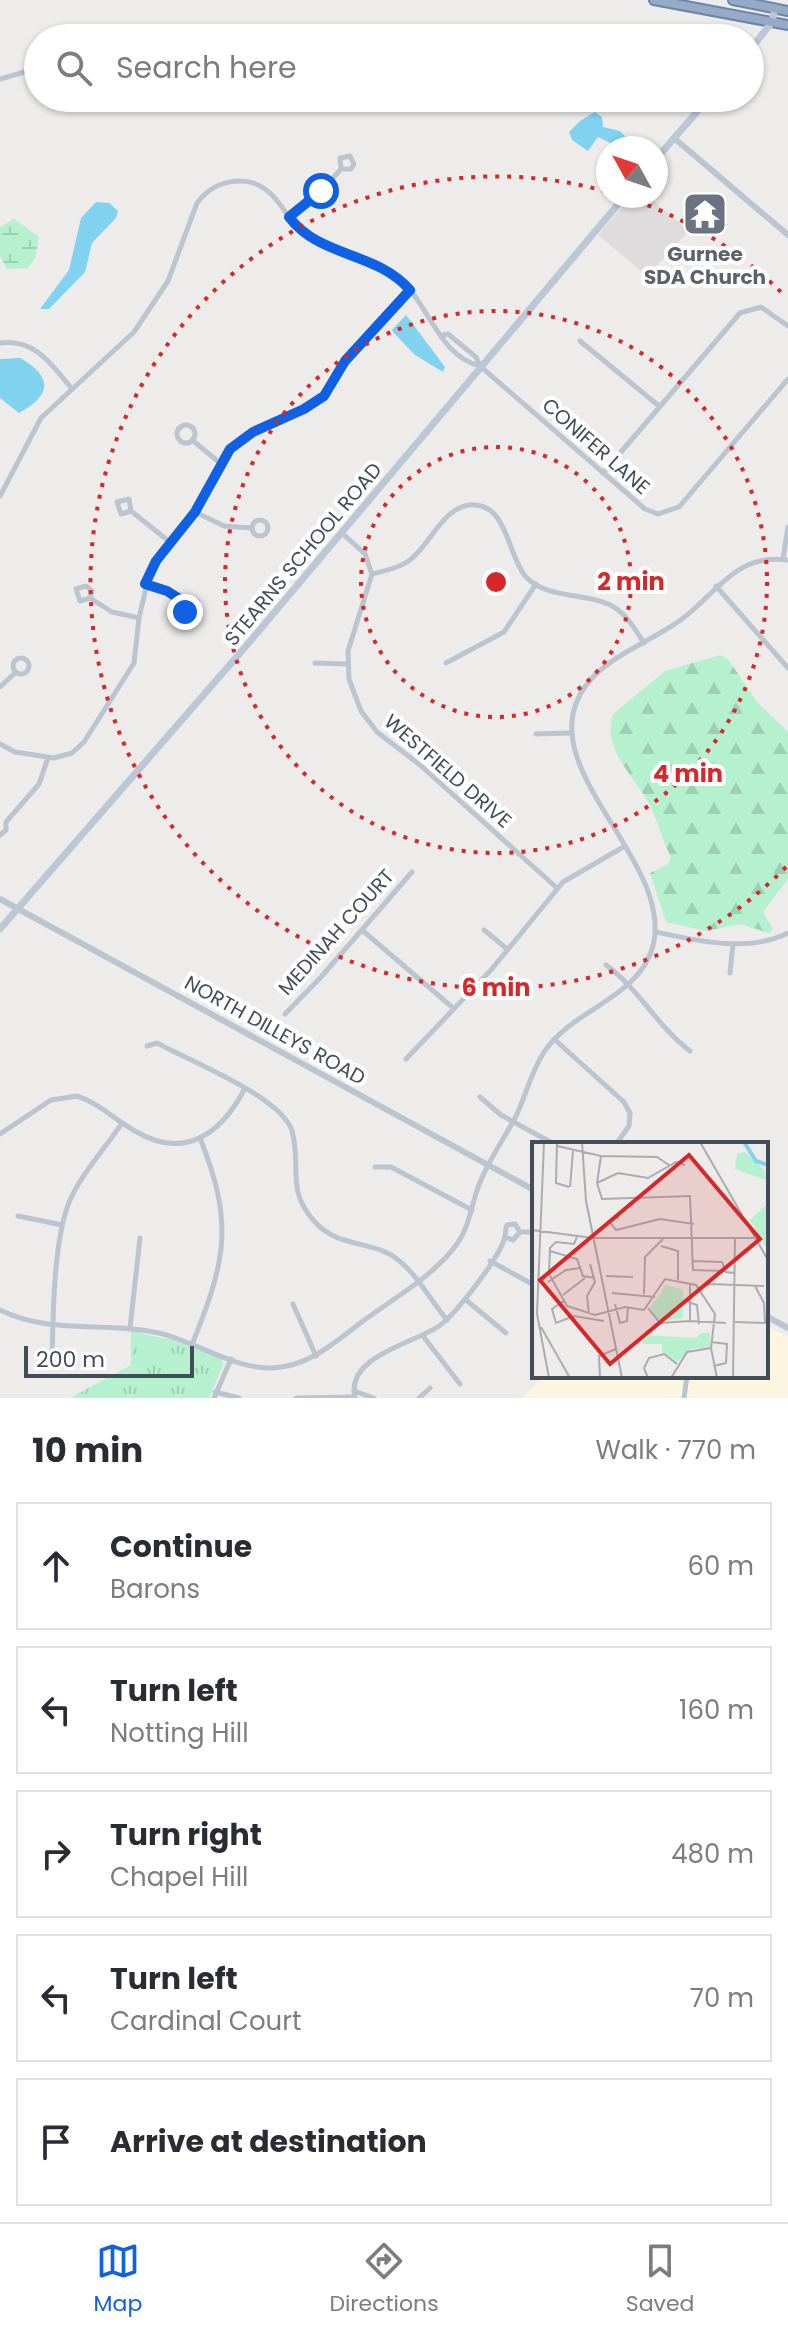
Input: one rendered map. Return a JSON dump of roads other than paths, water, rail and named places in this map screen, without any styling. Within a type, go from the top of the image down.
[{"type":"highway","points":[[654,0],[788,25]]},
{"type":"highway","points":[[733,0],[788,11]]},
{"type":"main road","points":[[764,32],[772,22],[775,8]]},
{"type":"main road","points":[[668,145],[697,112]]},
{"type":"main road","name":"STEARNS SCHOOL ROAD","points":[[0,929],[20,910],[342,533],[615,208]]},
{"type":"street","points":[[0,79],[24,72]]},
{"type":"street","points":[[674,138],[788,235]]},
{"type":"street","points":[[289,217],[312,201],[341,169]]},
{"type":"street","name":"CONIFER LANE","points":[[72,389],[134,332],[168,281],[193,209],[205,193],[225,183],[250,182],[273,196],[313,241],[376,263],[410,290],[443,335],[443,340],[469,363],[480,366],[649,512],[664,514],[674,511],[788,379]]},
{"type":"street","points":[[0,744],[15,752],[48,758],[72,753],[88,737],[134,663],[145,584],[153,565],[195,512],[220,463],[242,439],[324,396],[345,361],[410,290]]},
{"type":"street","points":[[603,473],[740,313],[761,307],[788,326]]},
{"type":"street","points":[[580,341],[659,406]]},
{"type":"street","points":[[0,343],[22,343],[37,350],[72,389],[36,426],[0,496]]},
{"type":"street","points":[[192,440],[220,463]]},
{"type":"street","points":[[342,533],[365,554],[372,574],[407,562],[455,510],[474,505],[496,515],[521,569],[536,584],[610,605],[624,615],[644,643]]},
{"type":"street","points":[[131,511],[171,543]]},
{"type":"street","points":[[195,512],[224,526],[252,528]]},
{"type":"street","points":[[0,1310],[53,1326],[130,1328],[193,1342],[231,1359],[274,1368],[316,1356],[417,1281],[457,1243],[536,1065],[554,1039],[575,1019],[628,986],[647,961],[656,932],[649,890],[580,767],[571,733],[575,706],[585,687],[603,668],[690,613],[716,586],[748,564],[786,560],[788,527]]},
{"type":"street","name":"WESTFIELD DRIVE","points":[[372,574],[372,585],[352,630],[347,664],[356,702],[377,732],[420,765],[557,888]]},
{"type":"street","points":[[145,584],[167,591],[186,603]]},
{"type":"street","points":[[446,663],[504,632],[536,584]]},
{"type":"street","points":[[716,586],[788,668]]},
{"type":"street","points":[[90,598],[112,612],[139,618]]},
{"type":"street","points":[[315,663],[347,664]]},
{"type":"street","points":[[0,687],[16,672]]},
{"type":"street","points":[[536,734],[571,733]]},
{"type":"street","points":[[0,835],[6,830],[3,821],[39,784],[48,758]]},
{"type":"street","points":[[406,1059],[452,1007],[491,970],[557,888],[576,872],[625,846]]},
{"type":"street","name":"MEDINAH COURT","points":[[285,1014],[412,872]]},
{"type":"street","name":"NORTH DILLEYS ROAD","points":[[0,899],[532,1189]]},
{"type":"street","points":[[362,930],[452,1007]]},
{"type":"street","points":[[484,930],[506,948]]},
{"type":"street","points":[[656,932],[733,944],[762,943],[788,933]]},
{"type":"street","points":[[730,973],[733,944]]},
{"type":"street","points":[[606,965],[628,986],[656,1022],[690,1051]]},
{"type":"street","points":[[554,1039],[627,1105],[629,1126],[617,1142]]},
{"type":"street","points":[[147,1046],[157,1043],[271,1102],[286,1117],[294,1142],[295,1185],[299,1198],[316,1224],[346,1243],[389,1254],[417,1281],[447,1320]]},
{"type":"street","points":[[0,1134],[51,1100],[66,1095],[87,1099],[122,1123],[163,1142],[200,1138],[225,1121],[245,1088]]},
{"type":"street","points":[[480,1097],[513,1122],[550,1142]]},
{"type":"street","points":[[52,1364],[62,1225],[77,1189],[122,1123]]},
{"type":"street","points":[[193,1342],[217,1278],[223,1227],[219,1192],[200,1138]]},
{"type":"street","points":[[375,1167],[391,1167],[472,1210]]},
{"type":"street","points":[[18,1216],[32,1222],[62,1225]]},
{"type":"street","points":[[355,1395],[359,1374],[371,1361],[423,1336],[447,1320],[466,1300],[505,1237],[504,1229],[508,1224],[518,1226],[520,1232]]},
{"type":"street","points":[[505,1237],[513,1240],[520,1232],[532,1232]]},
{"type":"street","points":[[130,1328],[140,1238]]},
{"type":"street","points":[[490,1261],[532,1284]]},
{"type":"street","points":[[466,1300],[506,1333]]},
{"type":"street","points":[[293,1304],[316,1356]]},
{"type":"street","points":[[768,1317],[788,1328]]},
{"type":"street","points":[[423,1336],[460,1384]]},
{"type":"street","points":[[231,1359],[214,1395],[239,1398]]},
{"type":"street","points":[[684,1398],[687,1378]]},
{"type":"street","points":[[419,1398],[430,1388]]},
{"type":"street","points":[[296,1398],[355,1395],[374,1398]]},
{"type":"water","points":[[595,112],[602,117],[603,127],[620,131],[625,136],[596,136],[588,151],[572,140],[569,132]]},
{"type":"water","points":[[96,202],[109,203],[118,211],[116,218],[92,243],[85,272],[49,309],[40,309],[69,270],[81,218]]},
{"type":"water","points":[[406,315],[445,367],[443,372],[415,355],[392,330]]},
{"type":"water","points":[[20,358],[38,372],[44,386],[38,399],[19,413],[0,398],[0,359]]},
{"type":"place","name":"Gurnee SDA Church","points":[[705,214]]}]
